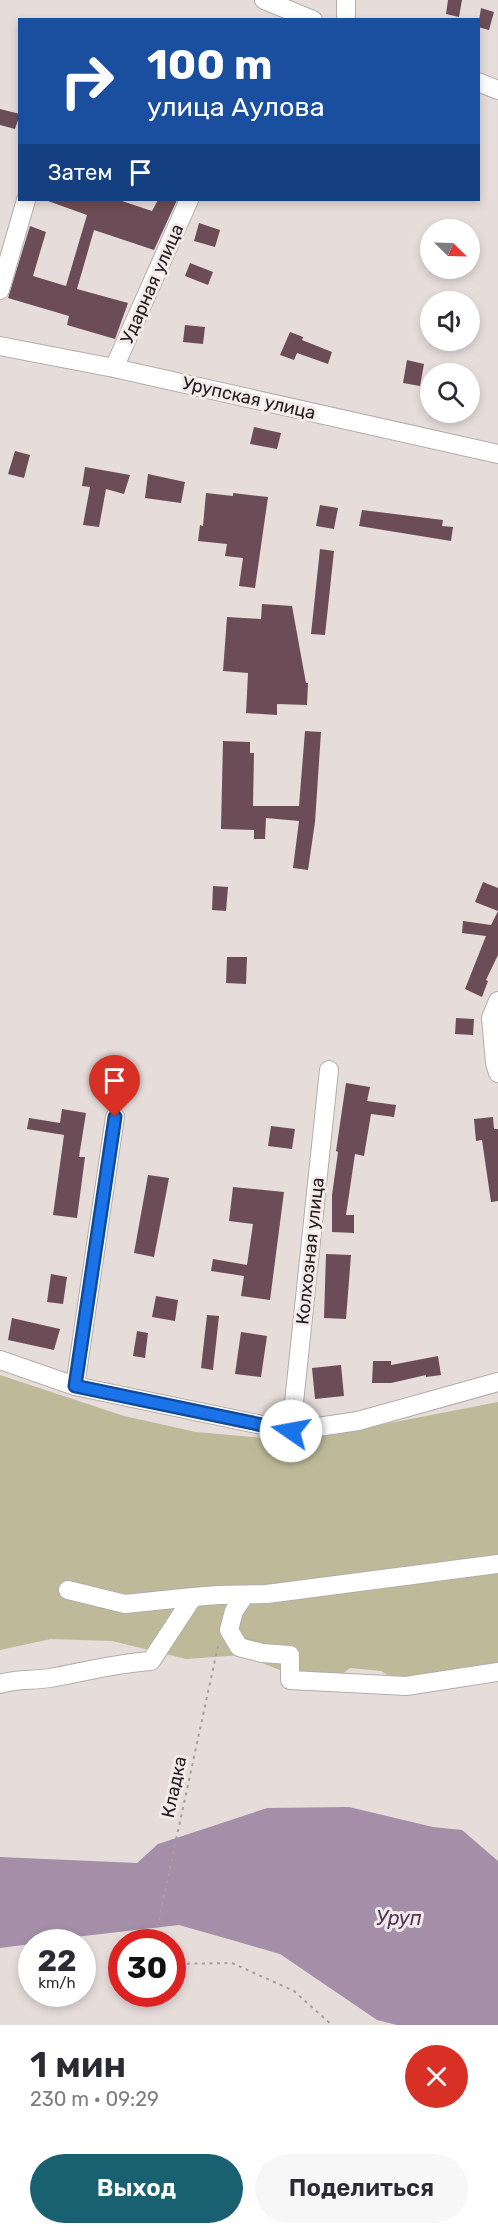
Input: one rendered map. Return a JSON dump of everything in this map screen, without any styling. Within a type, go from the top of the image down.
[{"type":"street","points":[[346,0],[346,18]]},
{"type":"street","points":[[270,8],[306,18]]},
{"type":"street","points":[[480,83],[498,90]]},
{"type":"street","points":[[0,290],[26,201]]},
{"type":"street","name":"Ударная улица","points":[[114,368],[189,201]]},
{"type":"street","name":"Урупская улица","points":[[0,346],[114,368],[498,454]]},
{"type":"street","points":[[497,1066],[490,1018],[498,1001]]},
{"type":"street","name":"Колхозная улица","points":[[291,1431],[329,1070]]},
{"type":"street","points":[[75,1386],[115,1117]]},
{"type":"street","points":[[0,1360],[75,1386],[291,1431],[358,1421],[498,1382]]},
{"type":"street","points":[[68,1590],[125,1604],[193,1597],[267,1594],[498,1564]]},
{"type":"street","points":[[245,1595],[234,1611],[229,1630],[239,1647],[262,1653],[290,1655],[290,1680],[405,1686],[498,1672]]},
{"type":"street","points":[[0,1684],[16,1679],[47,1678],[124,1663],[151,1661],[193,1597]]},
{"type":"path","name":"Кладка","points":[[157,1929],[220,1638]]},
{"type":"path","points":[[186,1964],[232,1963],[294,1991],[332,2025]]},
{"type":"shaded area","points":[[0,1375],[124,1416],[196,1432],[297,1441],[498,1402],[498,1667],[406,1686],[381,1671],[350,1668],[325,1688],[242,1655],[186,1659],[112,1641],[51,1639],[0,1650]]},
{"type":"water","name":"Уруп","points":[[349,1807],[433,1827],[462,1830],[498,1861],[498,2025],[397,2025],[377,2020],[280,1954],[179,1925],[144,1929],[108,1929],[108,1933],[96,1935],[96,1929],[18,1929],[18,1946],[0,1948],[0,1857],[137,1863],[158,1844],[267,1808]]},
{"type":"building","points":[[448,0],[462,0],[459,17],[446,14]]},
{"type":"building","points":[[481,8],[494,12],[489,30],[480,28]]},
{"type":"building","points":[[0,109],[18,114],[15,129],[0,125]]},
{"type":"building","points":[[48,201],[122,201],[152,211],[157,201],[177,201],[154,250],[94,230],[77,289],[128,303],[115,339],[67,325],[69,316],[8,298],[30,226],[46,232],[33,276],[66,286],[87,215]]},
{"type":"building","points":[[199,223],[220,230],[215,247],[194,241]]},
{"type":"building","points":[[190,263],[213,272],[208,285],[185,276]]},
{"type":"building","points":[[185,325],[205,327],[203,344],[183,342]]},
{"type":"building","points":[[290,332],[303,337],[302,340],[332,352],[328,364],[297,353],[294,360],[280,355]]},
{"type":"building","points":[[407,360],[420,363],[420,386],[403,383]]},
{"type":"building","points":[[254,427],[281,433],[277,449],[250,444]]},
{"type":"building","points":[[15,451],[30,455],[24,478],[8,474]]},
{"type":"building","points":[[85,467],[130,475],[124,494],[106,489],[99,527],[83,525],[90,487],[82,486]]},
{"type":"building","points":[[148,474],[185,482],[181,503],[145,498]]},
{"type":"building","points":[[206,493],[268,497],[255,588],[239,586],[243,558],[225,556],[227,544],[198,541],[200,525],[203,526]]},
{"type":"building","points":[[320,505],[338,508],[334,529],[316,526]]},
{"type":"building","points":[[362,510],[443,520],[442,526],[453,527],[451,541],[359,526]]},
{"type":"building","points":[[320,549],[334,551],[325,635],[311,634]]},
{"type":"building","points":[[262,604],[292,606],[306,683],[308,683],[307,705],[277,704],[277,715],[246,713],[248,673],[223,671],[227,617],[261,619]]},
{"type":"building","points":[[305,731],[321,732],[315,822],[308,870],[293,868],[299,821],[266,818],[265,839],[254,839],[254,830],[221,829],[223,741],[250,742],[250,753],[254,753],[253,806],[299,806]]},
{"type":"building","points":[[483,882],[498,888],[498,911],[475,902]]},
{"type":"building","points":[[213,886],[228,887],[226,911],[212,910]]},
{"type":"building","points":[[498,911],[498,955],[486,980],[488,981],[482,997],[465,989],[486,936],[462,933],[463,921],[491,925]]},
{"type":"building","points":[[227,957],[247,957],[246,984],[226,983]]},
{"type":"building","points":[[456,1018],[474,1019],[473,1035],[455,1034]]},
{"type":"building","points":[[346,1083],[370,1087],[367,1101],[396,1105],[394,1117],[371,1114],[364,1156],[355,1154],[346,1215],[354,1215],[354,1233],[332,1232],[332,1195],[338,1152],[336,1151]]},
{"type":"building","points":[[62,1109],[86,1113],[79,1157],[85,1157],[77,1218],[53,1215],[64,1135],[27,1129],[29,1118],[60,1123]]},
{"type":"building","points":[[493,1117],[494,1129],[498,1129],[498,1201],[491,1202],[482,1140],[476,1141],[474,1119]]},
{"type":"building","points":[[271,1126],[295,1129],[292,1149],[268,1146]]},
{"type":"building","points":[[148,1175],[169,1178],[154,1257],[134,1253]]},
{"type":"building","points":[[233,1187],[284,1192],[270,1300],[241,1296],[244,1276],[211,1271],[213,1259],[247,1265],[253,1224],[229,1221]]},
{"type":"building","points":[[326,1254],[351,1255],[346,1319],[324,1318]]},
{"type":"building","points":[[51,1274],[67,1277],[63,1304],[47,1302]]},
{"type":"building","points":[[156,1296],[178,1300],[175,1321],[152,1317]]},
{"type":"building","points":[[207,1315],[219,1316],[213,1370],[201,1368]]},
{"type":"building","points":[[12,1318],[60,1329],[54,1350],[8,1340]]},
{"type":"building","points":[[137,1331],[148,1333],[145,1358],[133,1356]]},
{"type":"building","points":[[241,1332],[267,1336],[261,1377],[235,1374]]},
{"type":"building","points":[[438,1356],[441,1375],[426,1377],[426,1375],[391,1383],[372,1383],[373,1361],[391,1361],[391,1365]]},
{"type":"building","points":[[341,1365],[344,1396],[315,1399],[312,1368]]},
{"type":"route","points":[[115,1117],[75,1386],[291,1431]]}]
